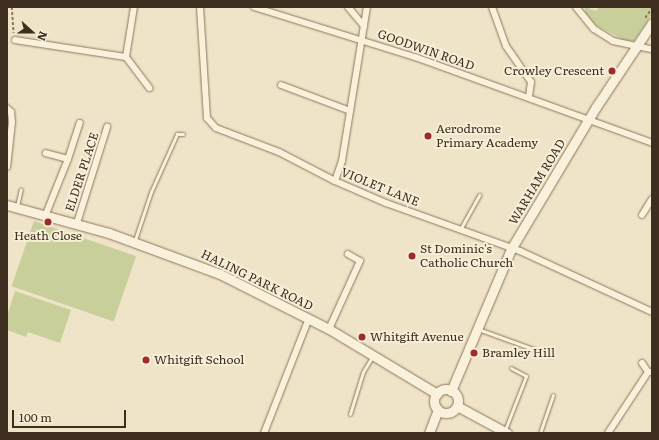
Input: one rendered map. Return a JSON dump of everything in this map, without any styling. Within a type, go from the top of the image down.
[{"type":"street","points":[[126,57],[134,7]]},
{"type":"street","name":"VIOLET LANE","points":[[200,7],[207,118],[210,124],[279,152],[335,181],[386,203],[461,228],[510,248],[652,312]]},
{"type":"street","name":"GOODWIN ROAD","points":[[254,7],[362,40],[529,97],[652,143]]},
{"type":"street","points":[[348,7],[364,26]]},
{"type":"street","points":[[335,181],[342,161],[367,7]]},
{"type":"street","points":[[492,7],[506,46],[531,82],[529,97]]},
{"type":"street","points":[[576,7],[584,19],[603,35],[636,47],[652,49]]},
{"type":"street","name":"WARHAM ROAD","points":[[451,391],[510,248],[589,119],[652,23]]},
{"type":"street","points":[[15,40],[126,57],[149,88]]},
{"type":"street","points":[[281,85],[350,111]]},
{"type":"street","points":[[7,108],[11,112],[7,168]]},
{"type":"street","points":[[46,214],[68,160],[80,123]]},
{"type":"street","name":"ELDER PLACE","points":[[77,223],[107,127]]},
{"type":"street","points":[[46,153],[68,160]]},
{"type":"street","points":[[642,215],[652,199]]},
{"type":"street","name":"HALING PARK ROAD","points":[[7,205],[17,206],[77,223],[134,242],[226,276],[329,329],[437,394]]},
{"type":"street","points":[[329,329],[360,261],[348,254]]},
{"type":"street","points":[[264,433],[309,318]]},
{"type":"street","points":[[608,433],[650,372],[642,363]]},
{"type":"street","points":[[430,433],[438,410],[434,400],[437,394],[441,391],[451,391],[457,399],[457,406],[450,412],[438,410]]},
{"type":"street","points":[[457,406],[506,432]]},
{"type":"lane","points":[[134,242],[151,192],[177,134],[183,134]]},
{"type":"lane","points":[[17,206],[21,189]]},
{"type":"lane","points":[[461,228],[479,195]]},
{"type":"lane","points":[[476,328],[552,356]]},
{"type":"lane","points":[[350,414],[363,372],[373,355]]},
{"type":"lane","points":[[506,432],[526,376],[512,368]]},
{"type":"lane","points":[[540,433],[554,395]]},
{"type":"path","points":[[12,7],[15,40]]},
{"type":"green space","points":[[585,7],[596,11],[599,7],[652,7],[652,14],[634,41],[626,41],[597,26],[585,13]]},
{"type":"green space","points":[[34,221],[136,256],[114,321],[12,286]]},
{"type":"green space","points":[[15,291],[71,310],[60,343],[28,332],[26,337],[7,330],[7,316]]},
{"type":"place","name":"Crowley Crescent","points":[[612,71]]},
{"type":"place","name":"Aerodrome Primary Academy","points":[[428,136]]},
{"type":"place","name":"Heath Close","points":[[48,222]]},
{"type":"place","name":"St Dominic's Catholic Church","points":[[412,256]]},
{"type":"place","name":"Whitgift Avenue","points":[[362,337]]},
{"type":"place","name":"Bramley Hill","points":[[474,353]]},
{"type":"place","name":"Whitgift School","points":[[146,360]]}]
